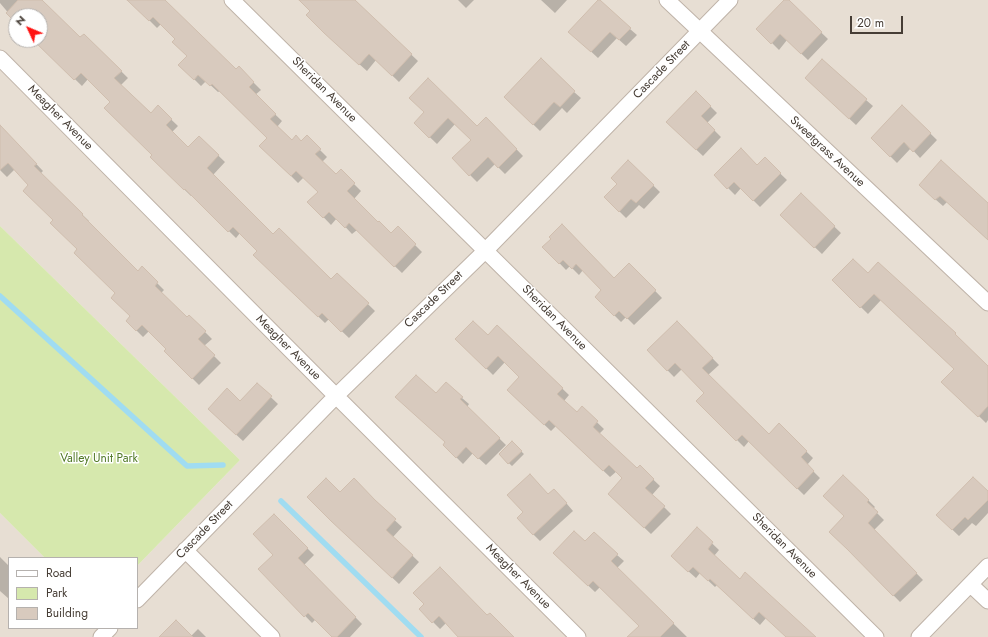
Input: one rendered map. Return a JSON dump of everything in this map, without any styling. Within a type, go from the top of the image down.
[{"type":"street","name":"Sheridan Avenue","points":[[232,0],[876,637]]},
{"type":"street","name":"Sweetgrass Avenue","points":[[667,0],[988,303]]},
{"type":"street","name":"Cascade Street","points":[[138,599],[336,396],[486,250],[730,0]]},
{"type":"street","name":"Meagher Avenue","points":[[0,58],[578,637]]},
{"type":"street","points":[[185,550],[272,637]]},
{"type":"street","points":[[919,637],[988,566]]},
{"type":"street","points":[[971,585],[988,601]]},
{"type":"street","points":[[101,637],[109,629]]},
{"type":"shaded area","points":[[0,0],[988,0],[988,637],[0,637],[0,513],[44,557],[8,557],[8,629],[138,629],[138,565],[240,460],[0,226]]},
{"type":"green space","name":"Valley Unit Park","points":[[0,226],[240,460],[138,565],[138,557],[44,557],[0,513]]},
{"type":"building","points":[[18,0],[42,0],[80,37],[84,34],[122,71],[114,78],[151,113],[158,105],[172,119],[166,125],[188,147],[199,136],[219,155],[207,168],[273,234],[279,228],[331,279],[337,273],[369,303],[341,332],[322,313],[318,317],[253,255],[257,251],[233,227],[228,232],[150,157],[152,155],[104,108],[110,102],[81,73],[74,80],[41,48],[48,48],[48,8],[11,8]]},
{"type":"building","points":[[127,0],[165,0],[236,69],[239,66],[254,82],[249,87],[276,114],[270,119],[292,140],[296,135],[301,141],[307,135],[321,149],[315,154],[336,174],[341,169],[355,183],[347,191],[378,222],[379,221],[391,233],[398,226],[416,244],[394,267],[349,223],[345,228],[329,212],[323,218],[307,202],[318,192],[296,171],[291,176],[259,146],[267,138],[212,84],[210,86],[198,75],[194,80],[178,65],[187,56],[172,42],[175,39],[153,17],[149,21]]},
{"type":"building","points":[[299,0],[355,0],[412,54],[392,76],[369,54],[359,65],[306,15],[310,11]]},
{"type":"building","points":[[598,0],[600,0],[631,28],[619,40],[610,32],[591,52],[568,32]]},
{"type":"building","points":[[784,0],[789,0],[822,32],[801,54],[780,34],[771,44],[756,29]]},
{"type":"building","points":[[541,58],[575,91],[560,107],[554,102],[533,125],[504,97]]},
{"type":"building","points":[[822,59],[867,99],[849,119],[805,78]]},
{"type":"building","points":[[428,78],[477,126],[486,117],[517,149],[498,168],[488,157],[469,176],[452,158],[471,140],[448,118],[429,138],[414,123],[424,112],[409,98]]},
{"type":"building","points":[[696,91],[711,106],[701,116],[715,130],[696,150],[666,122]]},
{"type":"building","points":[[902,105],[931,133],[913,152],[904,142],[890,157],[871,138]]},
{"type":"building","points":[[0,125],[37,164],[34,166],[138,271],[142,266],[158,282],[155,286],[187,317],[189,315],[206,331],[198,339],[215,355],[192,379],[164,351],[166,349],[142,325],[136,331],[126,321],[130,316],[111,298],[115,293],[74,253],[77,249],[50,223],[53,220],[23,191],[28,185],[8,163],[0,170]]},
{"type":"building","points":[[741,148],[757,165],[765,157],[781,173],[753,201],[734,182],[727,189],[714,175]]},
{"type":"building","points":[[628,160],[654,185],[636,203],[631,199],[619,212],[604,197],[617,184],[611,178]]},
{"type":"building","points":[[941,160],[988,203],[988,240],[940,196],[935,200],[919,185]]},
{"type":"building","points":[[801,193],[835,226],[814,248],[780,215]]},
{"type":"building","points":[[562,224],[614,278],[629,263],[656,290],[627,319],[619,311],[614,316],[595,297],[601,290],[576,264],[572,269],[563,260],[559,264],[542,247],[551,239],[549,237]]},
{"type":"building","points":[[853,259],[868,273],[878,262],[956,333],[955,334],[988,366],[988,406],[978,417],[941,382],[954,369],[874,294],[860,308],[832,280]]},
{"type":"building","points":[[473,321],[488,335],[497,325],[563,388],[557,394],[577,412],[582,406],[598,421],[593,427],[637,468],[640,465],[654,479],[645,488],[665,506],[644,528],[608,494],[622,478],[609,465],[603,471],[549,420],[544,425],[507,390],[519,377],[498,356],[486,369],[455,339]]},
{"type":"building","points":[[677,321],[713,358],[702,368],[769,434],[779,423],[807,451],[801,457],[814,471],[797,489],[742,435],[736,441],[696,401],[704,393],[675,363],[667,371],[647,350]]},
{"type":"building","points":[[416,375],[436,393],[446,382],[463,397],[460,399],[500,438],[478,459],[466,447],[456,458],[443,445],[445,442],[395,397]]},
{"type":"building","points":[[257,383],[272,396],[236,435],[208,409],[227,388],[240,401]]},
{"type":"building","points":[[512,441],[522,451],[508,464],[499,454]]},
{"type":"building","points":[[530,474],[548,494],[554,489],[567,503],[533,535],[517,518],[523,512],[507,495]]},
{"type":"building","points":[[843,475],[869,500],[867,502],[878,512],[868,523],[917,573],[893,596],[829,532],[844,516],[823,496]]},
{"type":"building","points":[[973,477],[988,491],[988,500],[968,520],[965,517],[952,530],[936,515]]},
{"type":"building","points":[[326,478],[340,492],[354,478],[396,519],[386,530],[413,555],[392,578],[307,497]]},
{"type":"building","points":[[274,514],[308,548],[298,558],[356,617],[337,637],[332,637],[308,613],[304,617],[258,569],[273,555],[253,534]]},
{"type":"building","points":[[697,527],[713,542],[708,549],[740,579],[745,572],[816,637],[786,637],[759,612],[753,619],[710,579],[708,581],[693,567],[688,572],[671,556]]},
{"type":"building","points":[[574,531],[585,541],[594,532],[618,554],[611,561],[674,623],[660,637],[627,637],[639,626],[593,581],[588,586],[553,553]]},
{"type":"building","points":[[440,567],[487,615],[490,613],[514,637],[458,637],[439,616],[432,623],[419,609],[424,604],[413,593]]},
{"type":"building","points":[[176,620],[193,637],[159,637]]},
{"type":"waterway","points":[[0,296],[187,466],[223,465]]},
{"type":"waterway","points":[[281,501],[421,637]]}]
